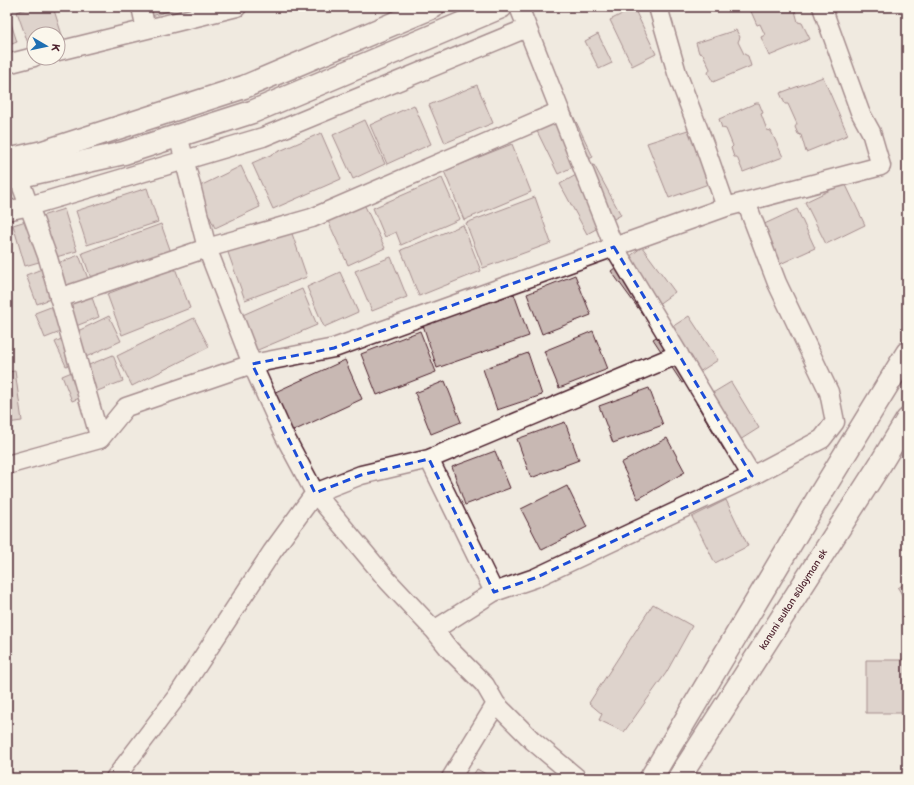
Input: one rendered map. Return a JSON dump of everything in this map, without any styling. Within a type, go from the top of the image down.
[{"type":"main road","points":[[9,167],[44,152],[244,87],[433,7]]},
{"type":"main road","points":[[9,167],[124,153],[252,112],[501,7]]},
{"type":"main road","points":[[651,778],[818,498],[907,354]]},
{"type":"main road","name":"kanuni sultan sülayman sk","points":[[678,778],[881,463],[907,420]]},
{"type":"street","points":[[141,7],[146,29]]},
{"type":"street","points":[[66,49],[235,7]]},
{"type":"street","points":[[519,7],[614,247],[752,476]]},
{"type":"street","points":[[658,7],[678,73],[726,208]]},
{"type":"street","points":[[7,465],[100,439],[126,407],[252,364],[334,348],[726,208],[881,166],[871,132],[860,112],[822,7]]},
{"type":"street","points":[[7,211],[29,206],[263,137],[527,28]]},
{"type":"street","points":[[7,64],[26,59]]},
{"type":"street","points":[[59,298],[207,248],[312,218],[560,111]]},
{"type":"street","points":[[178,135],[207,248],[252,364],[284,435],[315,493],[388,581],[434,630],[450,650],[485,685],[496,704],[533,741],[577,778]]},
{"type":"street","points":[[9,167],[29,206],[48,258],[100,439]]},
{"type":"street","points":[[434,630],[494,592],[535,578],[752,476],[822,439],[835,422],[829,392],[777,283],[746,202]]},
{"type":"street","points":[[115,778],[178,695],[272,552],[315,493],[361,475],[429,459],[679,354]]},
{"type":"street","points":[[429,459],[494,592]]},
{"type":"street","points":[[451,778],[496,704]]},
{"type":"highlighted area","points":[[614,247],[752,476],[535,578],[494,592],[429,459],[361,475],[315,493],[252,364],[334,348]]},
{"type":"building","points":[[31,7],[53,7],[59,26],[26,26],[26,38],[17,12]]},
{"type":"building","points":[[145,7],[182,7],[148,17]]},
{"type":"building","points":[[749,7],[794,7],[798,22],[802,23],[810,39],[769,56],[761,37],[765,35],[760,24],[757,25]]},
{"type":"building","points":[[634,8],[656,54],[632,66],[610,20]]},
{"type":"building","points":[[7,11],[17,42],[7,46]]},
{"type":"building","points":[[736,30],[740,37],[738,42],[744,54],[748,56],[751,66],[713,82],[708,73],[710,69],[703,54],[699,53],[696,43]]},
{"type":"building","points":[[598,34],[612,63],[599,69],[585,41]]},
{"type":"building","points":[[823,77],[848,135],[806,152],[801,135],[798,134],[795,127],[797,124],[788,104],[785,104],[780,93]]},
{"type":"building","points":[[477,85],[493,123],[445,143],[429,105]]},
{"type":"building","points":[[759,103],[763,113],[761,114],[767,130],[771,131],[783,157],[743,172],[737,157],[734,157],[731,148],[733,146],[726,129],[722,128],[719,119]]},
{"type":"building","points":[[414,105],[431,144],[387,164],[370,125]]},
{"type":"building","points":[[569,107],[593,157],[558,174],[534,125]]},
{"type":"building","points":[[365,120],[385,164],[353,179],[333,135]]},
{"type":"building","points":[[691,129],[714,182],[669,198],[647,143]]},
{"type":"building","points":[[321,133],[341,179],[273,209],[252,163]]},
{"type":"building","points":[[512,144],[531,192],[464,220],[444,171]]},
{"type":"building","points":[[594,165],[621,215],[587,234],[560,184]]},
{"type":"building","points":[[241,166],[260,207],[215,228],[196,188]]},
{"type":"building","points":[[442,178],[460,219],[401,245],[396,232],[385,237],[373,208]]},
{"type":"building","points":[[845,183],[865,225],[826,244],[805,202]]},
{"type":"building","points":[[147,188],[158,222],[87,245],[76,211]]},
{"type":"building","points":[[535,197],[551,243],[483,268],[466,223]]},
{"type":"building","points":[[364,204],[385,248],[348,265],[328,221]]},
{"type":"building","points":[[64,209],[77,251],[25,266],[13,225]]},
{"type":"building","points":[[797,209],[815,248],[778,265],[760,226]]},
{"type":"building","points":[[161,224],[172,255],[93,284],[82,253]]},
{"type":"building","points":[[289,225],[307,277],[245,300],[226,247]]},
{"type":"building","points":[[463,225],[481,271],[419,296],[401,250]]},
{"type":"building","points":[[642,247],[675,292],[643,315],[611,271]]},
{"type":"building","points":[[79,255],[90,284],[37,304],[26,275]]},
{"type":"building","points":[[391,257],[407,297],[372,311],[355,271]]},
{"type":"building","points":[[175,268],[190,308],[122,335],[107,294]]},
{"type":"building","points":[[340,272],[358,312],[324,327],[307,287]]},
{"type":"building","points":[[575,275],[591,315],[542,334],[527,294]]},
{"type":"building","points":[[302,289],[317,325],[253,352],[238,317]]},
{"type":"building","points":[[90,292],[99,317],[45,338],[35,313]]},
{"type":"building","points":[[514,294],[529,336],[437,368],[423,325]]},
{"type":"building","points":[[109,316],[121,341],[66,366],[55,342]]},
{"type":"building","points":[[689,316],[718,360],[682,383],[653,339]]},
{"type":"building","points":[[194,318],[209,347],[132,386],[117,356]]},
{"type":"building","points":[[420,331],[436,372],[377,395],[361,354]]},
{"type":"building","points":[[593,331],[608,369],[559,388],[544,351]]},
{"type":"building","points":[[528,353],[542,395],[497,410],[483,369]]},
{"type":"building","points":[[113,355],[123,381],[72,401],[62,376]]},
{"type":"building","points":[[345,360],[362,399],[289,433],[271,394]]},
{"type":"building","points":[[15,371],[22,421],[7,423],[7,372]]},
{"type":"building","points":[[445,381],[461,422],[431,434],[415,393]]},
{"type":"building","points":[[731,382],[759,428],[724,450],[696,403]]},
{"type":"building","points":[[649,388],[663,425],[613,443],[599,406]]},
{"type":"building","points":[[565,422],[579,460],[531,478],[517,439]]},
{"type":"building","points":[[667,438],[685,472],[638,499],[621,463]]},
{"type":"building","points":[[495,451],[510,488],[465,505],[452,467]]},
{"type":"building","points":[[567,486],[587,527],[542,550],[521,509]]},
{"type":"building","points":[[726,500],[748,546],[715,563],[692,517]]},
{"type":"building","points":[[907,582],[907,603],[898,588]]},
{"type":"building","points":[[653,604],[692,626],[666,673],[624,732],[599,720],[602,714],[589,703]]},
{"type":"building","points":[[866,660],[907,660],[907,713],[866,713]]},
{"type":"building","points":[[477,769],[493,778],[471,778]]}]
